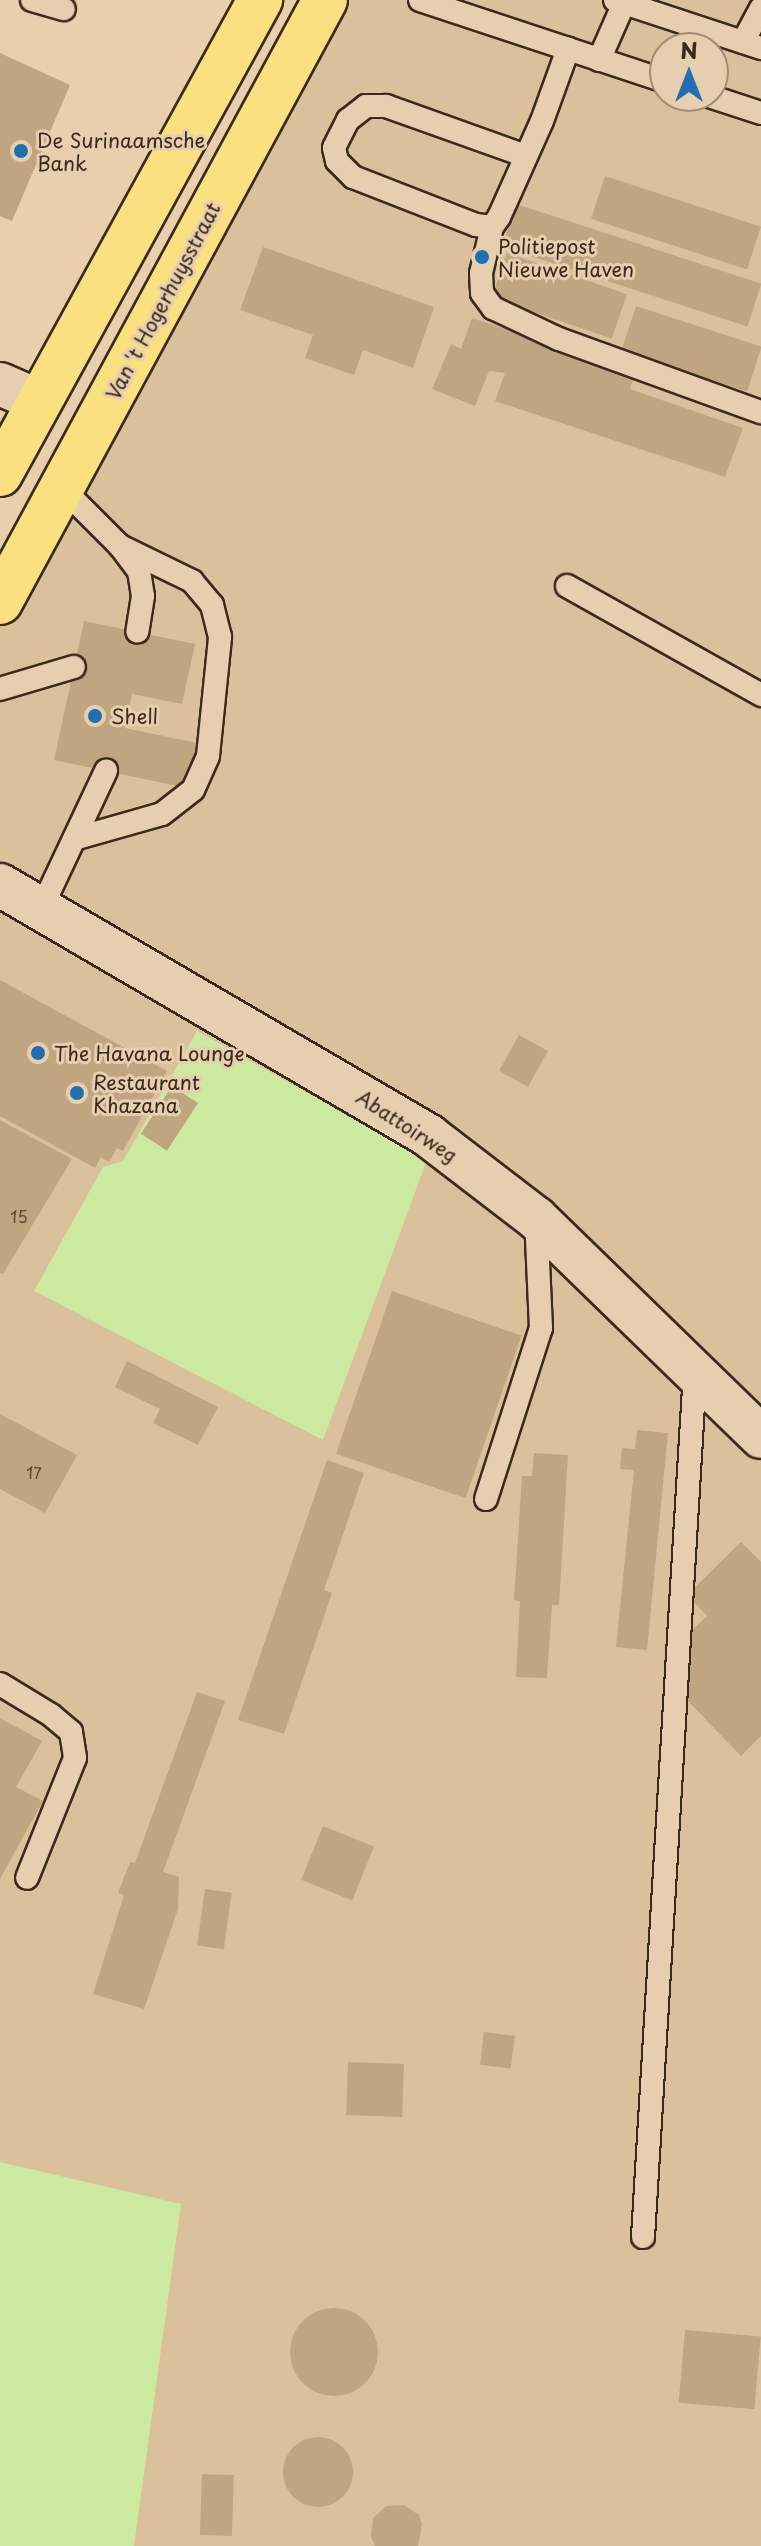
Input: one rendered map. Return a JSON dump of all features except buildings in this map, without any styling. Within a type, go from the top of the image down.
[{"type":"main road","points":[[0,474],[260,0]]},
{"type":"main road","name":"Van 't Hogerhuysstraat","points":[[0,602],[325,0]]},
{"type":"street","points":[[0,384],[39,401]]},
{"type":"street","name":"Abattoirweg","points":[[0,885],[429,1136],[536,1218],[761,1437]]},
{"type":"lane","points":[[32,0],[64,9]]},
{"type":"lane","points":[[420,0],[649,76]]},
{"type":"lane","points":[[599,60],[619,2],[752,45],[761,8]]},
{"type":"lane","points":[[568,49],[526,156],[492,227],[481,273],[482,293],[493,308],[559,339],[761,412]]},
{"type":"lane","points":[[729,103],[761,113]]},
{"type":"lane","points":[[492,227],[476,225],[353,177],[337,161],[334,148],[348,120],[366,106],[386,106],[526,156]]},
{"type":"lane","points":[[62,488],[120,546],[139,571],[143,596],[137,632]]},
{"type":"lane","points":[[74,839],[162,814],[193,790],[208,756],[220,637],[212,605],[192,581],[120,546]]},
{"type":"lane","points":[[567,586],[761,695]]},
{"type":"lane","points":[[0,689],[74,667]]},
{"type":"lane","points":[[41,909],[106,771]]},
{"type":"lane","points":[[486,1499],[541,1328],[536,1218]]},
{"type":"lane","points":[[643,2237],[695,1371]]},
{"type":"lane","points":[[0,1684],[51,1715],[71,1732],[75,1758],[27,1878]]},
{"type":"shaded area","points":[[334,0],[761,0],[761,2546],[0,2546],[0,609]]},
{"type":"green space","points":[[197,1031],[427,1160],[323,1440],[34,1291],[103,1167],[123,1161]]},
{"type":"green space","points":[[0,2162],[181,2204],[134,2546],[0,2546]]},
{"type":"place","name":"De Surinaamsche Bank","points":[[21,151]]},
{"type":"place","name":"Politiepost Nieuwe Haven","points":[[482,257]]},
{"type":"place","name":"Shell","points":[[95,716]]},
{"type":"place","name":"The Havana Lounge","points":[[38,1053]]},
{"type":"place","name":"Restaurant Khazana","points":[[77,1093]]}]
